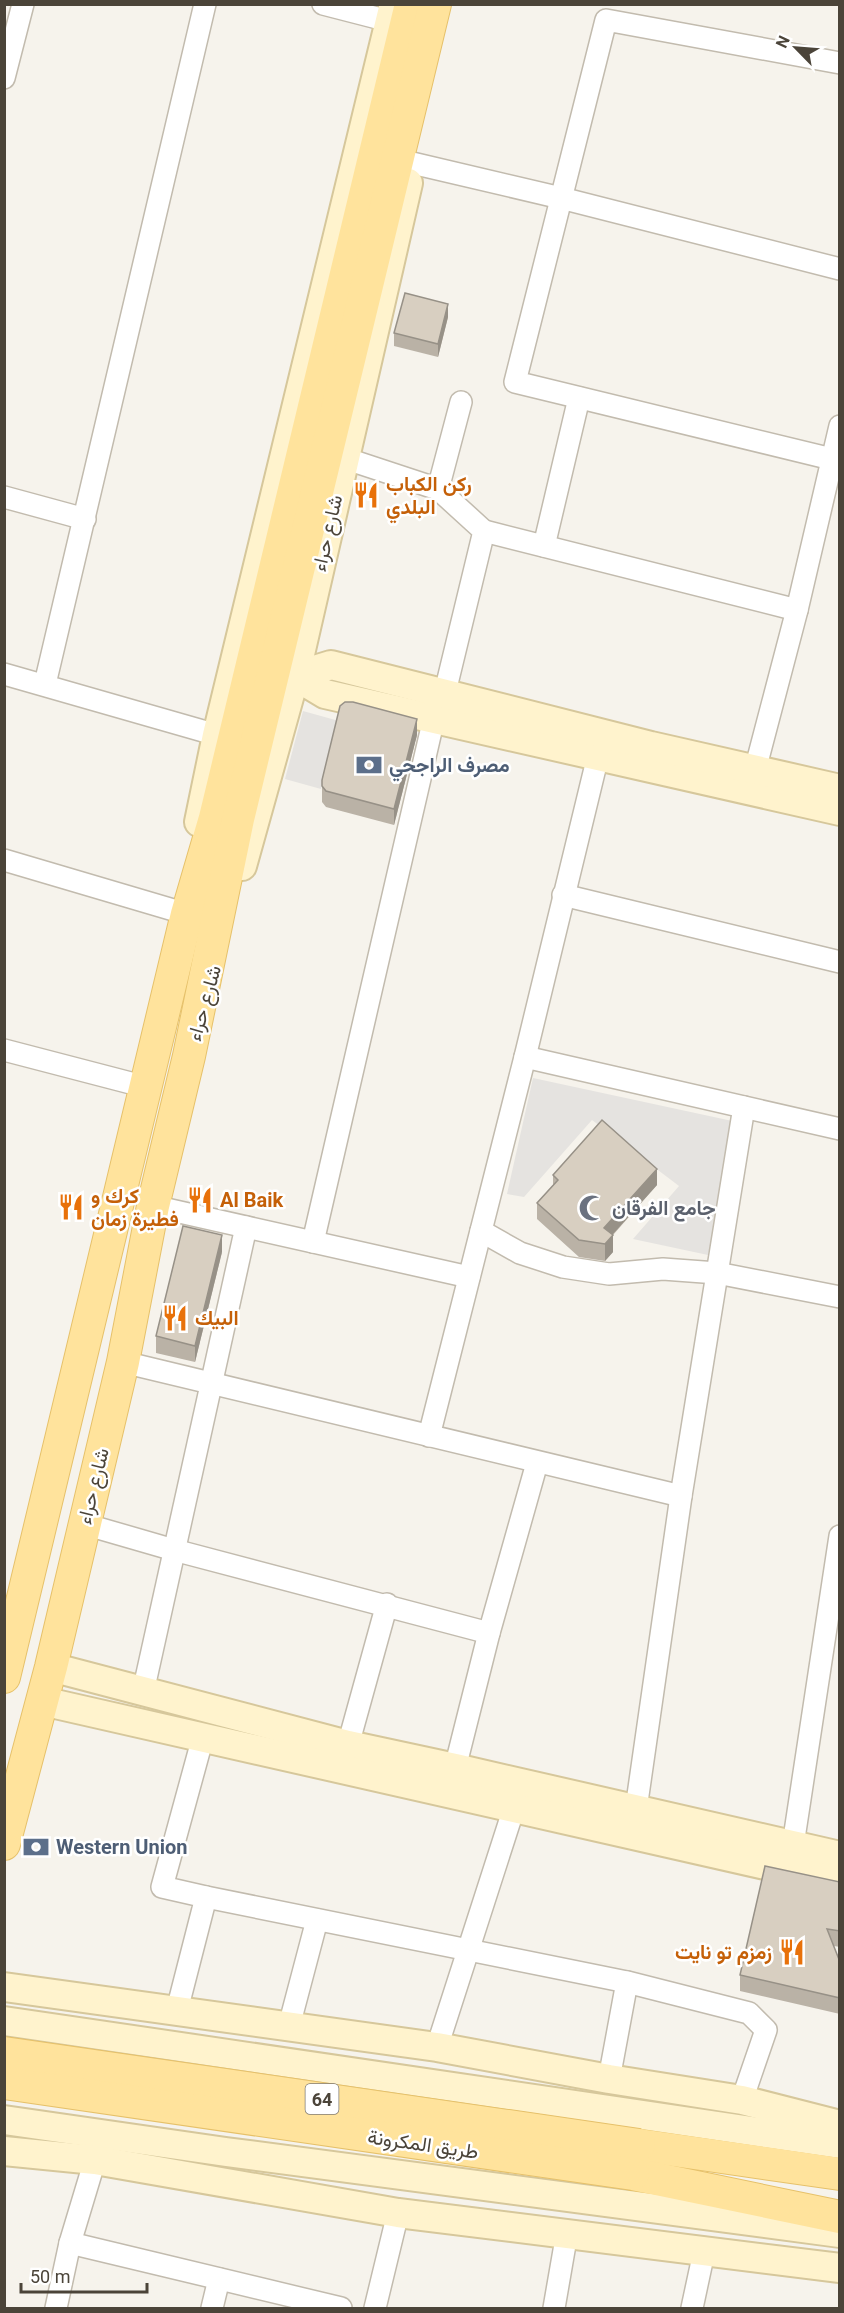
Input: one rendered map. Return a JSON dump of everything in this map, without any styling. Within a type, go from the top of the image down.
[{"type":"main road","name":"شارع حراء","points":[[187,914],[227,818],[435,4]]},
{"type":"main road","name":"شارع حراء","points":[[4,1844],[51,1667],[123,1362],[153,1206],[189,1056],[295,676],[448,4]]},
{"type":"main road","name":"شارع حراء","points":[[4,1677],[187,914],[198,828],[217,735],[398,10]]},
{"type":"main road","name":"شارع حراء","points":[[189,1056],[227,818],[398,10]]},
{"type":"main road","points":[[295,676],[332,665],[445,692],[647,756],[840,811]]},
{"type":"main road","points":[[295,676],[325,694],[598,756],[647,756],[755,770],[840,789]]},
{"type":"main road","points":[[51,1667],[348,1745],[389,1768],[455,1768],[840,1856]]},
{"type":"main road","points":[[42,1701],[203,1737],[389,1768],[514,1808],[840,1882]]},
{"type":"main road","points":[[4,1987],[436,2047],[609,2079],[742,2100],[840,2125]]},
{"type":"main road","points":[[4,2021],[840,2144]]},
{"type":"main road","points":[[372,2074],[376,2038]]},
{"type":"main road","points":[[194,2147],[53,2114],[42,2100],[39,2080],[48,2064],[67,2045],[207,2052]]},
{"type":"main road","name":"طريق المكرونة","points":[[4,2053],[636,2160],[840,2217]]},
{"type":"main road","name":"طريق المكرونة","points":[[4,2083],[636,2160],[840,2174]]},
{"type":"main road","points":[[4,2120],[449,2182],[840,2233]]},
{"type":"main road","points":[[4,2151],[95,2160],[398,2213],[840,2268]]},
{"type":"main road","points":[[447,2218],[449,2182]]},
{"type":"street","points":[[4,78],[23,4]]},
{"type":"street","points":[[45,684],[205,4]]},
{"type":"street","points":[[323,4],[398,10]]},
{"type":"street","points":[[836,460],[516,382],[606,20],[840,63]]},
{"type":"street","points":[[412,163],[561,198],[840,269]]},
{"type":"street","points":[[544,546],[579,398]]},
{"type":"street","points":[[438,489],[461,402]]},
{"type":"street","points":[[755,770],[836,460],[840,426]]},
{"type":"street","points":[[344,458],[438,489],[484,531],[796,610]]},
{"type":"street","points":[[4,497],[85,519]]},
{"type":"street","points":[[445,692],[484,531]]},
{"type":"street","points":[[4,674],[217,735]]},
{"type":"street","points":[[313,1242],[434,718]]},
{"type":"street","points":[[429,1436],[598,756]]},
{"type":"street","points":[[5,862],[187,914]]},
{"type":"street","points":[[563,896],[840,962]]},
{"type":"street","points":[[4,1050],[146,1087]]},
{"type":"street","points":[[525,1057],[840,1129]]},
{"type":"street","points":[[636,1809],[681,1496],[744,1107]]},
{"type":"street","points":[[153,1206],[469,1277]]},
{"type":"street","points":[[143,1692],[246,1227]]},
{"type":"street","points":[[481,1231],[520,1253],[563,1267],[609,1274],[663,1269],[717,1273],[840,1297]]},
{"type":"street","points":[[123,1362],[681,1496]]},
{"type":"street","points":[[455,1768],[489,1632],[537,1462]]},
{"type":"street","points":[[84,1524],[174,1550],[489,1632]]},
{"type":"street","points":[[794,1845],[840,1536]]},
{"type":"street","points":[[348,1745],[387,1605]]},
{"type":"street","points":[[203,1737],[162,1887],[627,1982],[749,2013],[766,2030],[742,2100]]},
{"type":"street","points":[[436,2047],[514,1808]]},
{"type":"street","points":[[177,2010],[206,1897]]},
{"type":"street","points":[[289,2026],[316,1920]]},
{"type":"street","points":[[609,2079],[627,1982]]},
{"type":"street","points":[[56,2308],[70,2243],[95,2160]]},
{"type":"street","points":[[375,2308],[398,2213]]},
{"type":"street","points":[[554,2308],[567,2233]]},
{"type":"street","points":[[70,2243],[341,2308]]},
{"type":"street","points":[[692,2308],[704,2252]]},
{"type":"street","points":[[212,2308],[219,2279]]},
{"type":"shaded area","points":[[303,711],[339,721],[321,789],[285,779]]},
{"type":"shaded area","points":[[533,1078],[737,1122],[708,1255],[633,1239],[679,1186],[592,1120],[524,1197],[507,1194]]},
{"type":"building","points":[[405,293],[448,304],[438,344],[394,333]]},
{"type":"building","name":"مصرف الراجحي","points":[[345,702],[353,702],[417,719],[394,809],[326,791],[322,786],[340,706]]},
{"type":"building","name":"جامع الفرقان","points":[[602,1120],[657,1169],[604,1228],[613,1235],[605,1244],[579,1240],[537,1203],[558,1180],[553,1175]]},
{"type":"building","points":[[183,1226],[222,1235],[195,1346],[156,1336]]},
{"type":"building","name":"زمزم تو نايت","points":[[765,1866],[840,1882],[840,1931],[827,1929],[840,1962],[840,1998],[740,1975]]},
{"type":"place","name":"ركن الكباب البلدي","points":[[366,495]]},
{"type":"place","name":"مصرف الراجحي","points":[[369,765]]},
{"type":"place","name":"Al Baik","points":[[200,1200]]},
{"type":"place","name":"كرك و فطيرة زمان","points":[[71,1207]]},
{"type":"place","name":"جامع الفرقان","points":[[592,1208]]},
{"type":"place","name":"البيك","points":[[175,1318]]},
{"type":"place","name":"Western Union","points":[[36,1847]]},
{"type":"place","name":"زمزم تو نايت","points":[[792,1952]]}]
